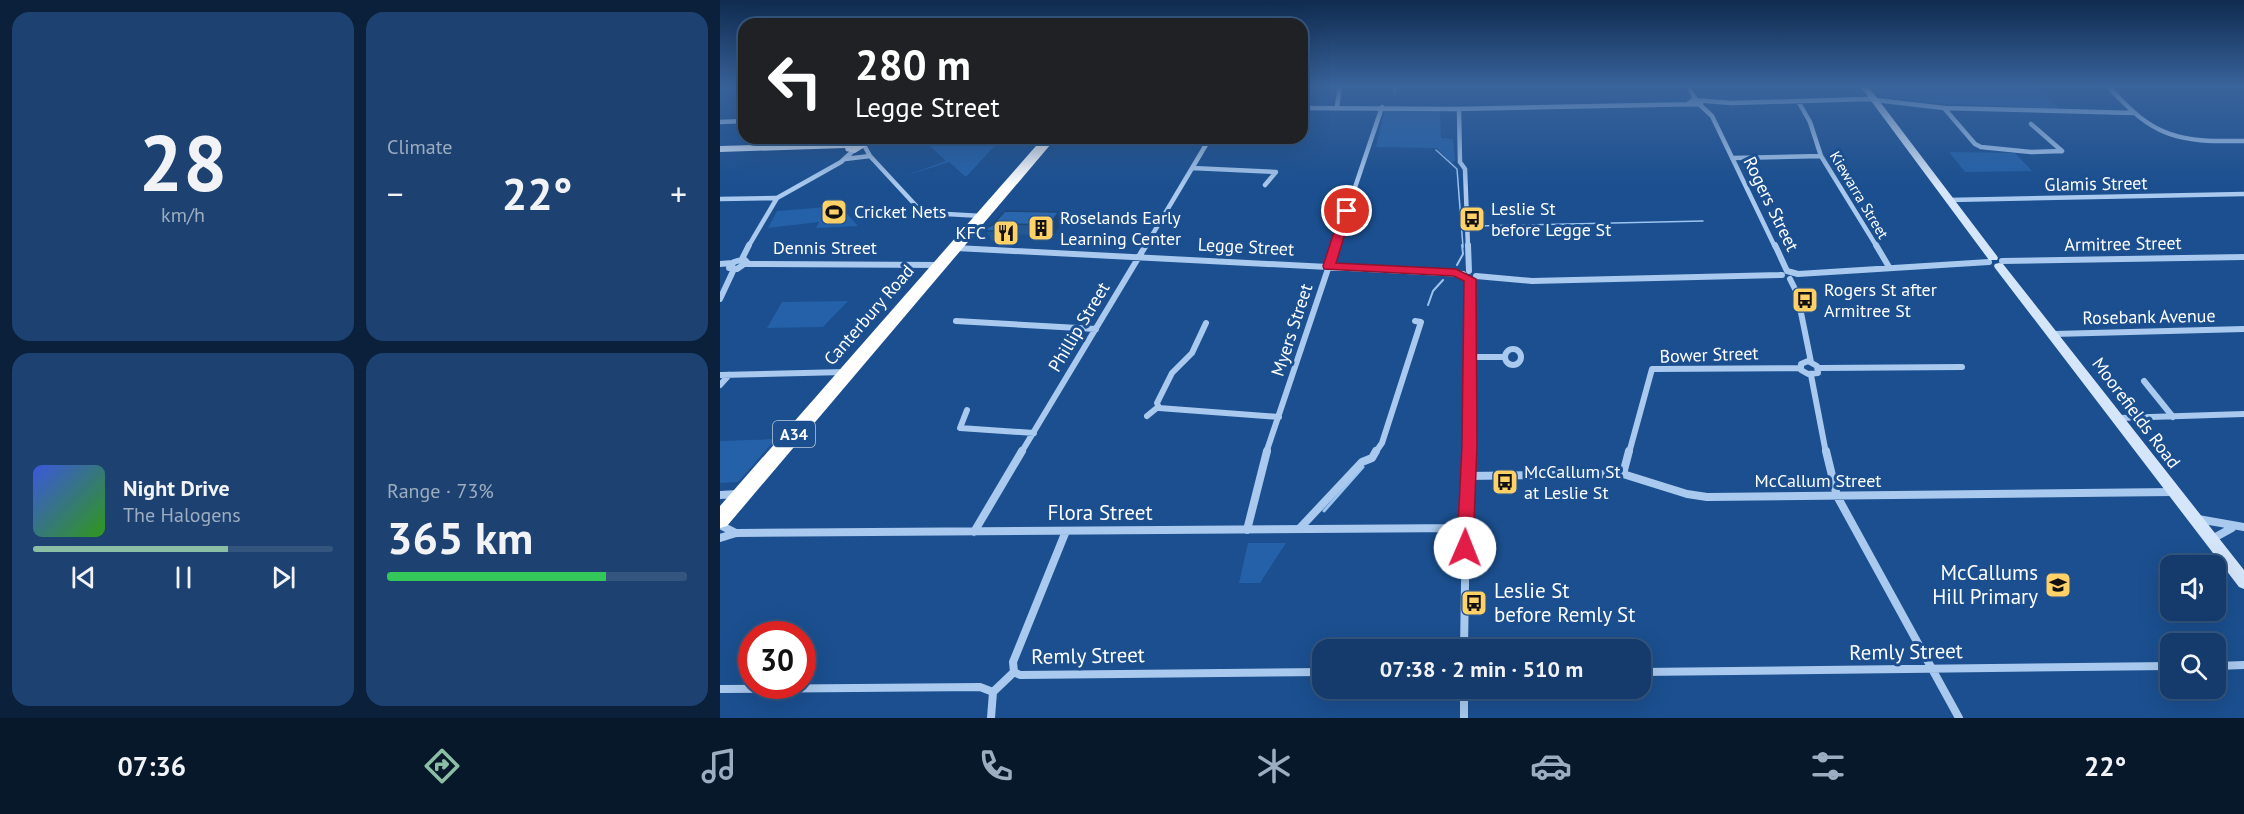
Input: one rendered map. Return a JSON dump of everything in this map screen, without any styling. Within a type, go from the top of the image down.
[{"type":"highway","name":"Canterbury Road","points":[[720,520],[1045,144]]},
{"type":"main road","name":"Moorefields Road","points":[[1889,120],[2244,582]]},
{"type":"main road","points":[[720,149],[858,145]]},
{"type":"street","name":"Myers Street","points":[[1247,530],[1260,471],[1378,120]]},
{"type":"street","points":[[1459,120],[1460,162],[1465,169],[1469,271],[1473,277],[1469,445],[1466,476],[1464,639]]},
{"type":"street","name":"Rogers Street","points":[[1713,120],[1784,273]]},
{"type":"street","name":"Kiewarra Street","points":[[1809,120],[1821,156],[1889,267]]},
{"type":"street","points":[[1954,120],[1978,146],[2031,152],[2062,151],[2031,124]]},
{"type":"street","points":[[2142,120],[2159,133],[2173,138],[2196,142],[2244,141]]},
{"type":"street","points":[[720,122],[738,122]]},
{"type":"street","name":"Phillip Street","points":[[974,532],[1206,144]]},
{"type":"street","points":[[858,145],[923,212],[982,216]]},
{"type":"street","points":[[858,145],[870,156]]},
{"type":"street","points":[[720,264],[733,266],[744,262],[770,206],[777,198],[845,159],[858,145]]},
{"type":"street","points":[[845,159],[870,156]]},
{"type":"street","points":[[1732,158],[1821,156]]},
{"type":"street","points":[[1192,168],[1276,172],[1265,185]]},
{"type":"street","name":"Glamis Street","points":[[1949,200],[2244,194]]},
{"type":"street","points":[[720,200],[777,198]]},
{"type":"street","name":"Legge Street","points":[[955,248],[1463,274]]},
{"type":"street","name":"Armitree Street","points":[[1792,276],[1889,267],[1996,261],[2244,257]]},
{"type":"street","name":"Dennis Street","points":[[744,262],[940,265]]},
{"type":"street","points":[[720,299],[733,266]]},
{"type":"street","points":[[1463,274],[1469,271]]},
{"type":"street","points":[[1463,274],[1473,277],[1532,281],[1784,273],[1792,276]]},
{"type":"street","name":"Rogers Street","points":[[1792,276],[1811,362]]},
{"type":"street","points":[[956,321],[1096,329]]},
{"type":"street","points":[[1299,529],[1362,462],[1372,458],[1382,442],[1420,322],[1415,321]]},
{"type":"street","points":[[1158,407],[1157,403],[1170,376],[1192,352],[1206,323]]},
{"type":"street","name":"Rosebank Avenue","points":[[2054,334],[2244,329]]},
{"type":"street","points":[[1470,357],[1504,357]]},
{"type":"street","points":[[1959,718],[1837,496],[1831,479],[1811,375],[1800,368],[1802,362],[1811,362],[1819,368],[1962,367]]},
{"type":"street","name":"Bower Street","points":[[1623,474],[1652,369],[1800,368]]},
{"type":"street","points":[[1811,375],[1818,373],[1819,368]]},
{"type":"street","points":[[720,375],[847,372]]},
{"type":"street","points":[[720,385],[729,375]]},
{"type":"street","points":[[2144,381],[2173,417]]},
{"type":"street","points":[[1158,407],[1166,410],[1279,417]]},
{"type":"street","points":[[1147,416],[1158,407]]},
{"type":"street","points":[[967,410],[960,428],[1034,433]]},
{"type":"street","points":[[2118,418],[2244,414]]},
{"type":"street","name":"McCallum Street","points":[[1466,476],[1623,474],[1687,494],[1707,497],[2174,492]]},
{"type":"street","points":[[720,495],[742,495]]},
{"type":"street","points":[[2195,519],[2244,527]]},
{"type":"street","name":"Flora Street","points":[[720,525],[736,533]]},
{"type":"street","points":[[2211,539],[2233,527]]},
{"type":"street","name":"Flora Street","points":[[720,538],[736,533],[1465,528]]},
{"type":"street","points":[[1014,672],[1012,662],[1066,531]]},
{"type":"street","points":[[2226,666],[2244,665]]},
{"type":"street","name":"Remly Street","points":[[1651,672],[2160,666]]},
{"type":"street","name":"Remly Street","points":[[993,692],[1014,672],[1020,675],[1312,672]]},
{"type":"street","points":[[720,689],[980,687],[993,692],[994,702],[990,718]]},
{"type":"street","points":[[1464,699],[1464,718]]},
{"type":"shaded area","points":[[1382,120],[1440,120],[1441,138],[1453,139],[1455,160],[1452,163],[1437,148],[1376,147]]},
{"type":"shaded area","points":[[927,144],[996,144],[966,177],[949,162],[902,177],[946,161]]},
{"type":"shaded area","points":[[1949,152],[2015,153],[2032,171],[1965,172]]},
{"type":"shaded area","points":[[840,206],[858,226],[816,228],[819,222],[768,228],[777,211]]},
{"type":"shaded area","points":[[848,301],[823,327],[767,328],[782,302]]},
{"type":"shaded area","points":[[776,439],[738,482],[720,483],[720,441]]},
{"type":"shaded area","points":[[1248,543],[1286,543],[1260,583],[1239,583]]},
{"type":"building","points":[[1005,211],[1059,212],[1049,225],[1007,224],[1001,229],[1006,231],[986,231],[985,228],[992,225]]},
{"type":"waterway","points":[[1436,150],[1457,169],[1463,247]]},
{"type":"waterway","points":[[1476,226],[1703,221]]},
{"type":"waterway","points":[[1457,265],[1463,254],[1462,245]]},
{"type":"waterway","points":[[1428,305],[1433,291],[1443,280]]},
{"type":"waterway","points":[[1324,511],[1363,467]]},
{"type":"place","name":"Cricket Nets","points":[[834,212]]},
{"type":"place","name":"Leslie St before Legge St","points":[[1472,219]]},
{"type":"place","name":"Roselands Early Learning Center","points":[[1041,228]]},
{"type":"place","name":"KFC","points":[[1006,233]]},
{"type":"place","name":"Rogers St after Armitree St","points":[[1805,300]]},
{"type":"place","name":"McCallum St at Leslie St","points":[[1505,482]]},
{"type":"place","name":"McCallums Hill Primary","points":[[2058,585]]},
{"type":"place","name":"Leslie St before Remly St","points":[[1474,603]]},
{"type":"route","points":[[1347,211],[1329,266],[1456,272],[1470,279],[1469,445],[1465,548]]}]
